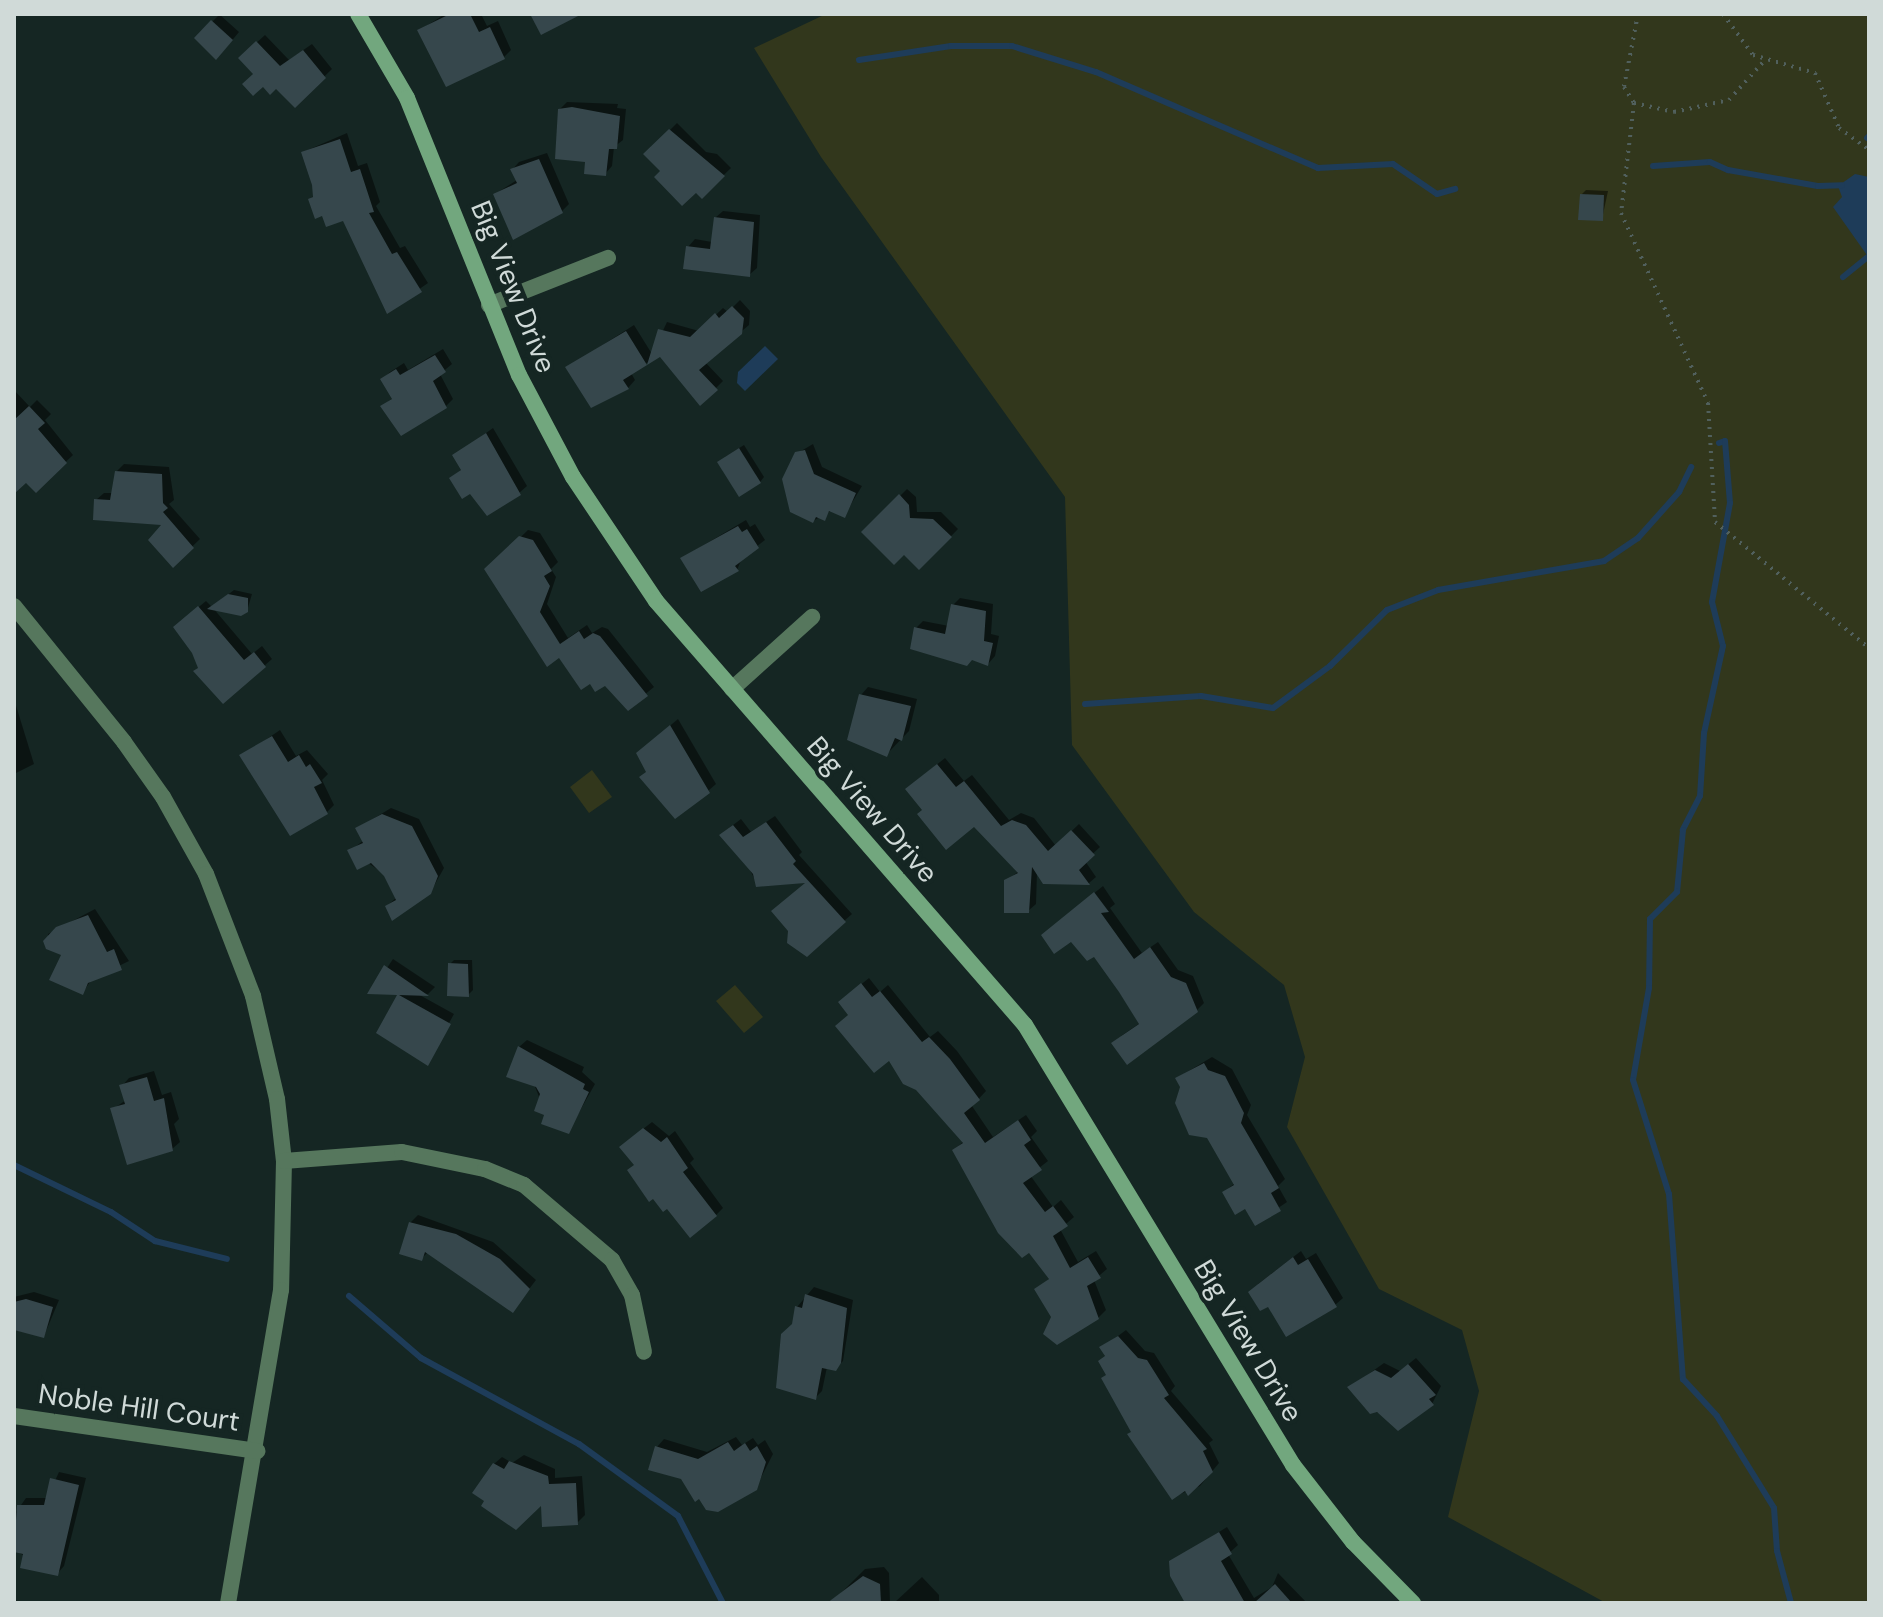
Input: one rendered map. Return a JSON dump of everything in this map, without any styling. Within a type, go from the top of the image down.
[{"type":"street","name":"Big View Drive","points":[[358,14],[407,98],[489,305],[573,477],[656,601],[1025,1025],[1293,1465],[1353,1542],[1413,1603]]},
{"type":"street","points":[[489,305],[608,258]]},
{"type":"street","points":[[14,606],[124,742],[163,797],[206,874],[253,996],[277,1099],[284,1161],[281,1290],[257,1451],[228,1603]]},
{"type":"street","points":[[732,689],[812,617]]},
{"type":"street","points":[[284,1161],[402,1152],[485,1169],[524,1185],[612,1260],[632,1295],[644,1352]]},
{"type":"street","name":"Noble Hill Court","points":[[14,1416],[257,1451]]},
{"type":"path","points":[[1638,14],[1624,87],[1634,103],[1621,213],[1708,403],[1715,522],[1869,648]]},
{"type":"path","points":[[1723,14],[1753,55],[1764,61],[1815,73],[1839,128],[1869,150]]},
{"type":"path","points":[[1634,103],[1674,112],[1729,100],[1764,61]]},
{"type":"green space","points":[[826,14],[1869,14],[1869,1603],[1606,1603],[1448,1517],[1479,1391],[1462,1330],[1379,1289],[1287,1127],[1305,1057],[1284,985],[1194,912],[1072,745],[1065,497],[821,157],[754,48]]},
{"type":"green space","points":[[592,770],[612,797],[589,813],[570,787]]},
{"type":"green space","points":[[735,985],[763,1017],[744,1033],[716,1001]]},
{"type":"water","points":[[1855,174],[1869,177],[1869,258],[1833,207],[1842,197],[1838,186]]},
{"type":"water","points":[[765,346],[778,359],[745,391],[737,383],[738,372]]},
{"type":"building","points":[[450,14],[470,14],[479,32],[490,27],[505,59],[446,87],[417,30]]},
{"type":"building","points":[[530,14],[582,14],[541,35]]},
{"type":"building","points":[[211,20],[233,40],[216,60],[194,38]]},
{"type":"building","points":[[256,41],[280,66],[303,50],[326,78],[295,108],[276,89],[270,95],[263,87],[253,96],[242,84],[253,74],[238,58]]},
{"type":"building","points":[[572,107],[620,116],[617,149],[609,149],[606,176],[584,174],[585,162],[555,159],[558,109]]},
{"type":"building","points":[[669,129],[725,176],[702,199],[696,193],[682,206],[654,177],[660,171],[643,154]]},
{"type":"building","points":[[340,139],[351,172],[360,169],[374,212],[369,213],[392,254],[397,252],[422,292],[387,314],[343,221],[326,227],[322,216],[315,219],[308,199],[313,197],[312,185],[301,152]]},
{"type":"building","points":[[539,159],[563,213],[513,240],[493,194],[517,183],[510,169]]},
{"type":"building","points":[[1580,194],[1604,195],[1603,221],[1578,220]]},
{"type":"building","points":[[714,217],[754,222],[750,277],[683,269],[686,246],[710,249]]},
{"type":"building","points":[[732,306],[744,318],[742,334],[699,370],[718,390],[700,406],[660,357],[623,380],[629,389],[591,408],[565,367],[626,331],[647,365],[658,329],[690,337],[715,313],[719,318]]},
{"type":"building","points":[[435,355],[446,372],[433,381],[447,408],[401,436],[380,406],[392,399],[380,379],[396,369],[400,375]]},
{"type":"building","points":[[29,406],[45,423],[38,429],[67,463],[36,493],[26,483],[14,494],[14,420]]},
{"type":"building","points":[[486,433],[521,495],[487,516],[470,494],[462,499],[449,478],[461,470],[452,455]]},
{"type":"building","points":[[739,448],[761,483],[739,497],[717,462]]},
{"type":"building","points":[[805,450],[814,474],[856,493],[845,518],[829,511],[825,521],[816,517],[813,523],[790,512],[782,479],[795,452]]},
{"type":"building","points":[[115,471],[162,474],[163,503],[168,508],[163,512],[194,548],[173,568],[148,540],[161,525],[93,520],[94,499],[110,500]]},
{"type":"building","points":[[899,494],[909,505],[910,518],[933,519],[952,537],[919,570],[904,555],[894,565],[861,532]]},
{"type":"building","points":[[738,526],[742,532],[747,529],[759,548],[735,566],[739,571],[701,592],[680,558]]},
{"type":"building","points":[[519,536],[533,540],[552,571],[544,576],[550,586],[540,612],[560,644],[579,631],[584,639],[593,633],[600,636],[648,696],[628,711],[605,686],[595,692],[590,684],[581,690],[559,658],[547,667],[484,569]]},
{"type":"building","points":[[228,594],[248,598],[248,612],[241,616],[207,609]]},
{"type":"building","points":[[951,604],[986,611],[984,641],[993,643],[988,666],[972,660],[967,666],[910,649],[914,627],[945,634]]},
{"type":"building","points":[[198,606],[244,660],[254,652],[266,667],[223,704],[193,671],[198,668],[192,653],[173,627]]},
{"type":"building","points":[[859,694],[911,706],[902,741],[895,738],[887,757],[847,740]]},
{"type":"building","points":[[670,725],[710,793],[675,819],[639,777],[646,772],[636,753]]},
{"type":"building","points":[[272,736],[288,762],[299,755],[306,767],[310,764],[322,783],[314,787],[328,814],[290,836],[239,755]]},
{"type":"building","points":[[937,764],[956,787],[964,781],[1001,826],[1012,820],[1026,825],[1048,851],[1071,830],[1095,855],[1079,870],[1090,885],[1043,884],[1032,867],[1029,913],[1004,913],[1004,880],[1018,873],[974,827],[946,850],[917,814],[922,810],[905,789]]},
{"type":"building","points":[[382,814],[412,826],[438,876],[431,894],[392,921],[385,906],[396,900],[384,876],[371,863],[357,870],[347,850],[363,843],[355,828]]},
{"type":"building","points":[[766,822],[796,861],[793,864],[846,922],[807,957],[787,943],[788,931],[771,911],[805,883],[756,887],[753,874],[719,835],[733,825],[743,837]]},
{"type":"building","points":[[1094,892],[1109,912],[1101,913],[1134,959],[1150,947],[1171,977],[1186,983],[1198,1012],[1127,1065],[1111,1043],[1139,1024],[1119,992],[1094,957],[1087,961],[1071,942],[1054,954],[1041,935]]},
{"type":"building","points":[[88,915],[107,952],[114,949],[122,970],[88,983],[83,995],[49,980],[61,955],[46,949],[43,941],[56,927]]},
{"type":"building","points":[[448,963],[468,964],[469,997],[447,996]]},
{"type":"building","points":[[384,965],[429,996],[399,995],[451,1024],[428,1066],[376,1033],[397,995],[367,994]]},
{"type":"building","points":[[861,983],[872,997],[880,991],[922,1042],[929,1037],[950,1059],[980,1100],[964,1113],[985,1143],[1018,1120],[1031,1140],[1024,1145],[1042,1170],[1023,1183],[1045,1212],[1053,1206],[1068,1226],[1053,1236],[1070,1268],[1088,1257],[1101,1278],[1087,1286],[1099,1319],[1057,1345],[1043,1334],[1051,1317],[1034,1289],[1049,1279],[1029,1253],[1022,1258],[998,1233],[952,1150],[963,1143],[916,1090],[903,1084],[889,1061],[874,1073],[835,1026],[848,1015],[838,1002]]},
{"type":"building","points":[[518,1046],[585,1084],[583,1089],[589,1092],[569,1134],[541,1124],[544,1115],[534,1111],[540,1094],[536,1087],[506,1077]]},
{"type":"building","points":[[1204,1063],[1208,1070],[1225,1076],[1244,1113],[1241,1123],[1279,1188],[1271,1193],[1281,1211],[1255,1226],[1245,1209],[1235,1215],[1222,1192],[1234,1185],[1207,1138],[1189,1135],[1175,1103],[1180,1087],[1175,1078]]},
{"type":"building","points":[[147,1077],[154,1101],[164,1098],[173,1151],[127,1165],[110,1108],[125,1104],[119,1085]]},
{"type":"building","points":[[643,1128],[661,1142],[667,1137],[688,1168],[683,1172],[717,1216],[690,1238],[667,1209],[663,1212],[653,1199],[649,1202],[627,1170],[634,1165],[619,1147]]},
{"type":"building","points":[[409,1222],[456,1234],[500,1259],[530,1289],[513,1313],[425,1252],[422,1261],[399,1254]]},
{"type":"building","points":[[1293,1257],[1298,1265],[1308,1259],[1337,1307],[1286,1337],[1268,1307],[1260,1311],[1248,1292]]},
{"type":"building","points":[[805,1294],[847,1308],[841,1363],[836,1371],[822,1368],[816,1400],[776,1388],[781,1334],[792,1324],[795,1306],[802,1308]]},
{"type":"building","points":[[26,1299],[53,1307],[44,1338],[14,1330],[14,1302]]},
{"type":"building","points":[[1118,1336],[1138,1358],[1147,1360],[1169,1395],[1164,1398],[1207,1449],[1203,1451],[1213,1472],[1188,1496],[1185,1491],[1172,1500],[1127,1434],[1131,1432],[1101,1378],[1106,1375],[1098,1361],[1105,1356],[1099,1347]]},
{"type":"building","points":[[1408,1364],[1436,1395],[1429,1399],[1434,1405],[1398,1431],[1377,1412],[1370,1414],[1347,1387],[1375,1370],[1391,1378]]},
{"type":"building","points":[[728,1442],[734,1451],[745,1443],[750,1451],[757,1446],[766,1462],[757,1490],[718,1512],[706,1510],[699,1499],[695,1502],[681,1479],[648,1470],[655,1446],[698,1459]]},
{"type":"building","points":[[509,1461],[548,1476],[549,1484],[576,1483],[578,1525],[542,1527],[541,1506],[516,1530],[481,1506],[484,1501],[472,1493],[493,1463],[504,1469]]},
{"type":"building","points":[[50,1478],[79,1485],[58,1576],[20,1568],[23,1554],[14,1552],[17,1505],[44,1505]]},
{"type":"building","points":[[1219,1532],[1232,1554],[1221,1561],[1245,1603],[1185,1603],[1170,1576],[1169,1561]]},
{"type":"building","points":[[863,1576],[880,1584],[881,1603],[827,1603]]},
{"type":"building","points":[[1275,1584],[1292,1603],[1254,1603]]},
{"type":"waterway","points":[[859,60],[951,46],[1012,46],[1096,72],[1318,168],[1393,164],[1437,194],[1455,189]]},
{"type":"waterway","points":[[1653,166],[1710,162],[1728,170],[1818,186],[1842,185]]},
{"type":"waterway","points":[[1843,277],[1869,256]]},
{"type":"waterway","points":[[1719,443],[1725,441],[1730,503],[1712,602],[1723,646],[1704,733],[1700,796],[1683,830],[1677,892],[1650,919],[1649,988],[1633,1080],[1669,1194],[1683,1379],[1717,1416],[1774,1508],[1777,1551],[1791,1603]]},
{"type":"waterway","points":[[1085,704],[1201,696],[1273,708],[1330,666],[1387,610],[1438,590],[1604,561],[1638,538],[1679,492],[1691,467]]},
{"type":"waterway","points":[[14,1165],[111,1212],[155,1241],[227,1259]]},
{"type":"waterway","points":[[349,1296],[421,1358],[579,1444],[678,1516],[723,1603]]}]
